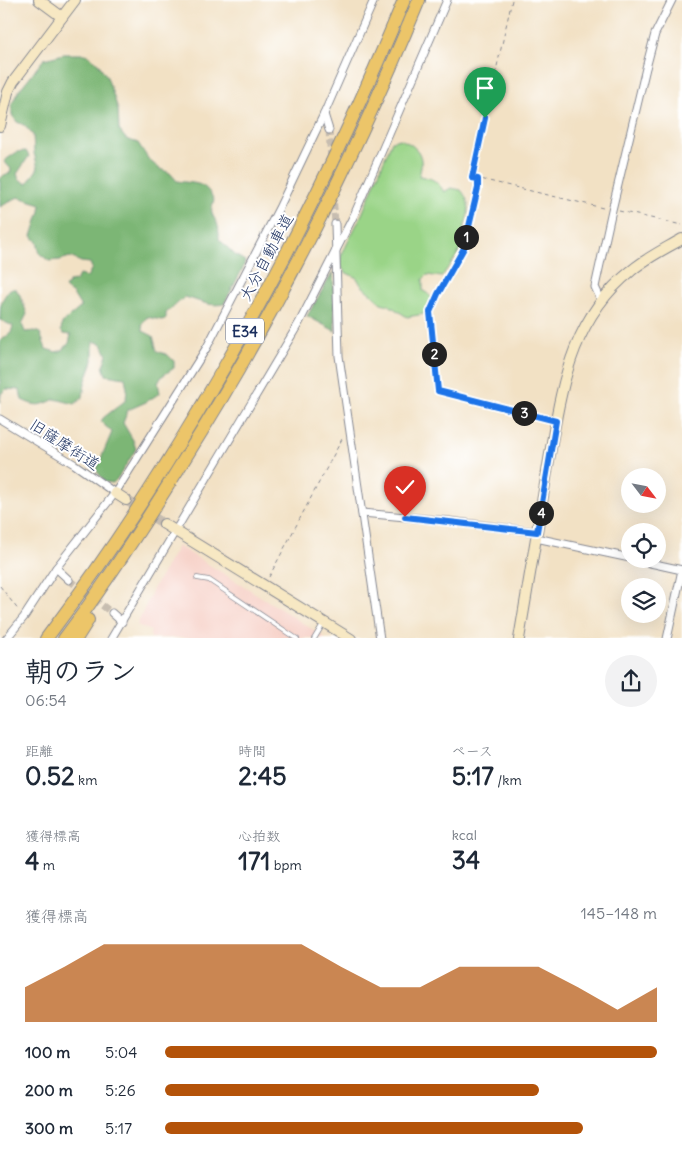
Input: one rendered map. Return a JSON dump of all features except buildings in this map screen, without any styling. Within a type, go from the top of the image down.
[{"type":"highway","name":"大分自動車道","points":[[46,638],[112,546],[158,476],[244,333],[292,243],[340,145],[404,0]]},
{"type":"highway","name":"大分自動車道","points":[[64,638],[146,521],[257,340],[353,152],[419,0]]},
{"type":"highway","points":[[76,638],[109,586],[146,521]]},
{"type":"street","points":[[39,0],[62,17]]},
{"type":"street","points":[[0,126],[8,92],[13,82],[75,0]]},
{"type":"street","points":[[6,638],[24,617],[56,568],[114,493],[207,347],[280,206],[324,114],[374,0]]},
{"type":"street","points":[[111,638],[299,322],[328,268],[336,248],[359,204],[447,0]]},
{"type":"street","points":[[602,302],[594,287],[646,68],[656,34],[672,0]]},
{"type":"street","points":[[324,114],[329,130]]},
{"type":"street","points":[[335,224],[339,356],[380,638]]},
{"type":"street","points":[[519,638],[562,386],[576,344],[602,302],[631,271],[660,251],[682,239]]},
{"type":"street","name":"旧薩摩街道","points":[[0,419],[74,464],[114,493]]},
{"type":"street","points":[[114,493],[126,500]]},
{"type":"street","points":[[362,513],[449,521],[537,535],[621,556]]},
{"type":"street","points":[[164,524],[350,638]]},
{"type":"street","points":[[666,567],[682,570],[667,638]]},
{"type":"street","points":[[56,568],[69,580]]},
{"type":"street","points":[[112,613],[122,622]]},
{"type":"lane","points":[[197,578],[209,580],[297,638]]},
{"type":"lane","points":[[314,638],[324,622]]},
{"type":"path","points":[[512,0],[472,178],[682,225]]},
{"type":"path","points":[[478,179],[478,188],[464,248],[430,312],[438,391],[556,421]]},
{"type":"path","points":[[265,586],[335,451],[349,428]]},
{"type":"path","points":[[0,586],[24,617]]},
{"type":"shaded area","points":[[178,546],[326,638],[151,638],[151,631],[137,625],[153,589]]},
{"type":"green space","points":[[64,54],[86,54],[98,63],[107,77],[118,109],[119,130],[126,139],[138,143],[149,160],[160,169],[170,173],[177,181],[199,184],[207,189],[214,200],[212,212],[218,225],[219,239],[235,255],[245,261],[224,304],[209,304],[185,297],[166,313],[166,319],[161,320],[147,317],[142,324],[143,331],[153,336],[157,351],[168,355],[174,361],[174,368],[162,376],[158,383],[160,393],[128,410],[123,423],[136,449],[113,483],[105,482],[96,470],[112,432],[101,422],[103,418],[126,400],[127,388],[125,378],[106,375],[103,366],[107,355],[102,344],[93,341],[93,361],[85,383],[83,397],[75,404],[55,399],[35,405],[22,400],[20,390],[6,389],[1,394],[0,402],[0,341],[11,333],[13,326],[0,320],[2,300],[10,289],[16,289],[27,314],[22,324],[25,332],[35,331],[40,333],[46,349],[56,352],[63,350],[69,343],[71,335],[64,334],[61,331],[62,323],[81,307],[73,294],[65,288],[69,282],[76,281],[79,275],[87,277],[92,268],[90,263],[81,262],[70,257],[49,261],[40,254],[37,242],[32,236],[41,204],[18,197],[0,207],[0,179],[10,173],[11,169],[4,161],[17,152],[26,151],[29,156],[17,174],[19,179],[27,184],[38,168],[34,153],[33,135],[24,125],[17,122],[12,115],[12,103],[20,89],[44,59]]},
{"type":"green space","points":[[400,139],[412,145],[419,153],[421,169],[419,176],[434,180],[444,192],[451,188],[461,190],[468,207],[458,254],[442,277],[427,275],[423,279],[423,291],[432,298],[424,314],[407,317],[389,305],[381,303],[361,285],[357,278],[345,272],[340,265],[341,256],[362,214],[392,141]]},
{"type":"green space","points":[[333,272],[335,331],[307,316]]},
{"type":"tunnel","points":[[329,130],[335,224]]},
{"type":"tunnel","points":[[126,500],[164,524]]},
{"type":"tunnel","points":[[69,580],[112,613]]},
{"type":"route","points":[[405,517],[537,532],[556,421],[438,391],[430,312],[464,248],[478,188],[478,179],[472,178],[485,118]]}]
